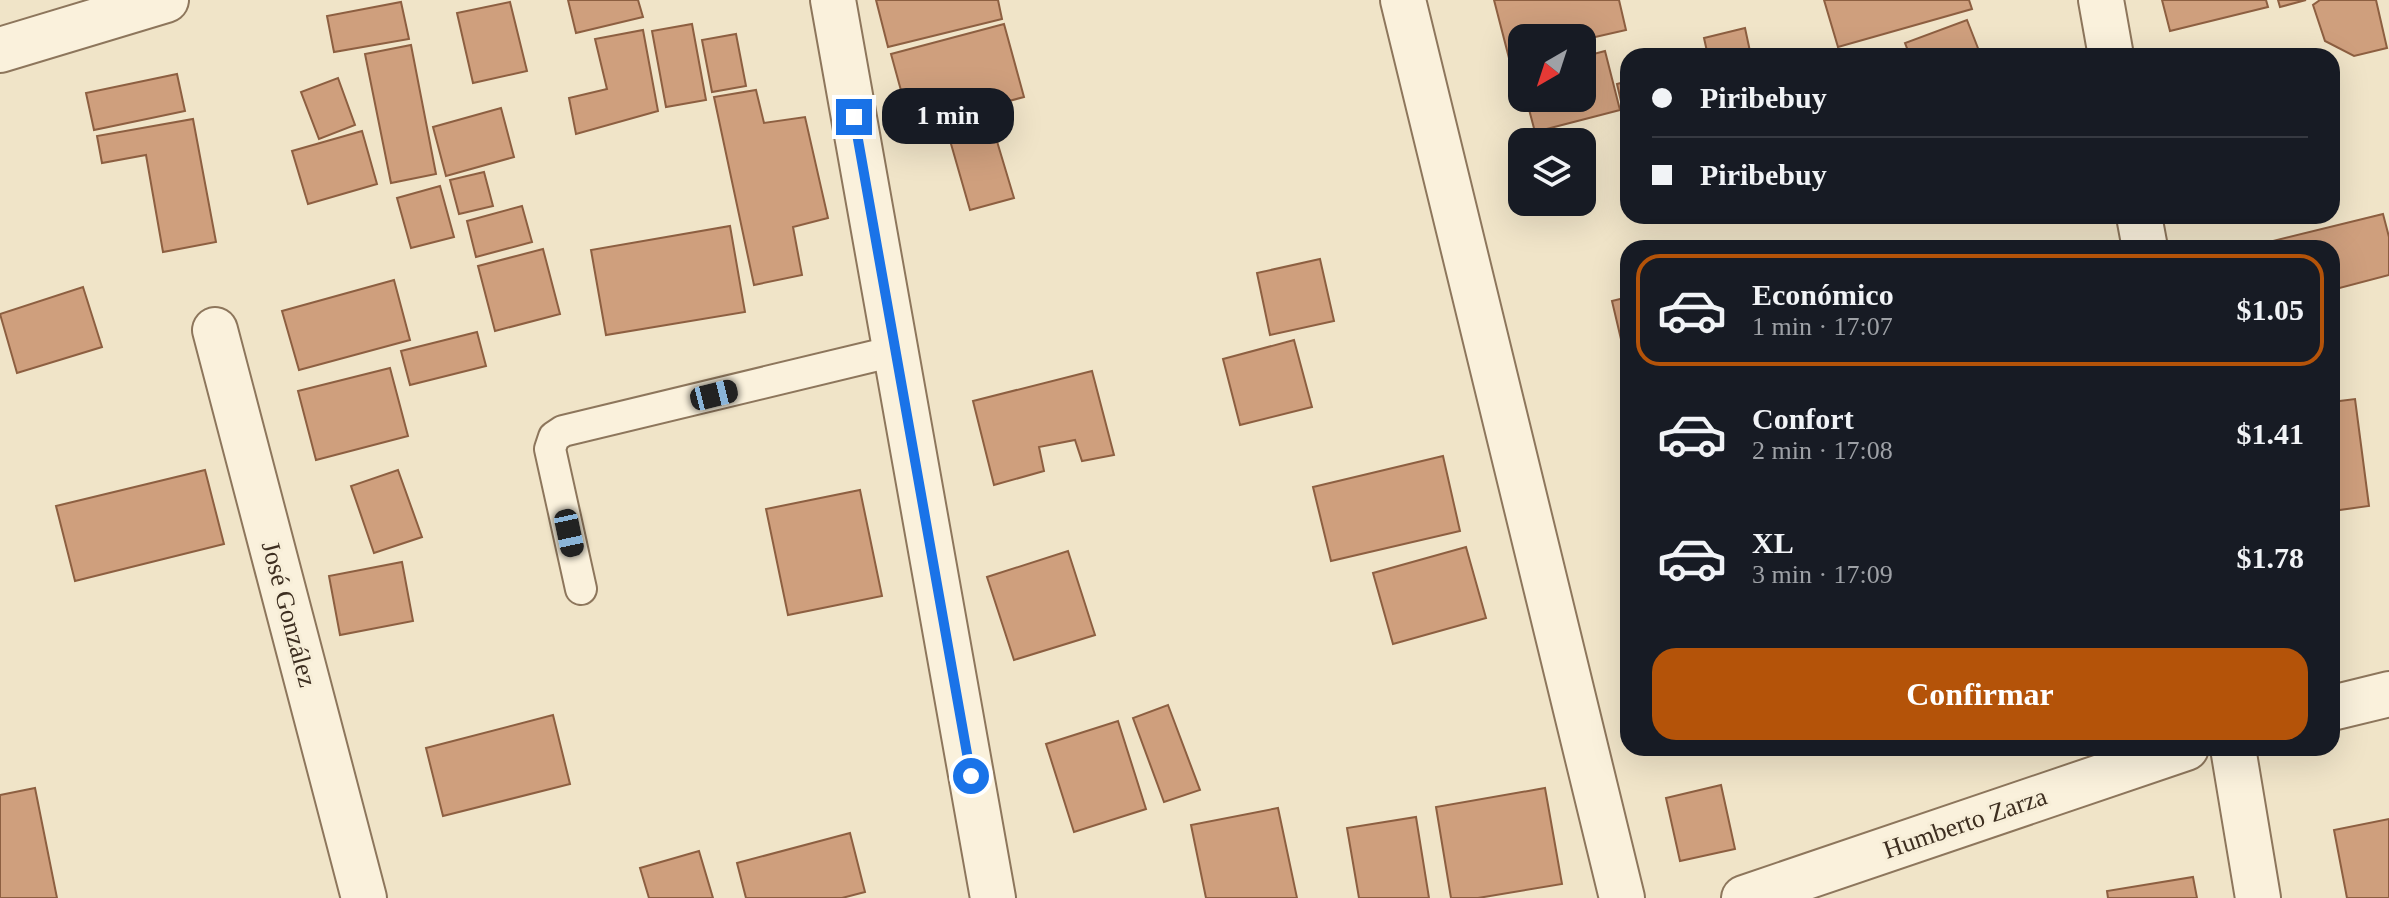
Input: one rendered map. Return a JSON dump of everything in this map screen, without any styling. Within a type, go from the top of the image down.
[{"type":"street","points":[[0,50],[166,0]]},
{"type":"street","points":[[833,0],[993,898]]},
{"type":"street","points":[[1403,0],[1622,898]]},
{"type":"street","points":[[2101,0],[2110,48]]},
{"type":"street","name":"José González","points":[[215,330],[364,898]]},
{"type":"street","points":[[2340,706],[2389,694]]},
{"type":"street","name":"Humberto Zarza","points":[[1744,898],[2162,756]]},
{"type":"street","points":[[2234,756],[2258,898]]},
{"type":"lane","points":[[581,589],[550,449],[554,437],[563,431],[895,351]]},
{"type":"building","points":[[568,0],[638,0],[643,17],[576,33]]},
{"type":"building","points":[[876,0],[998,0],[1002,19],[888,47]]},
{"type":"building","points":[[1494,0],[1619,0],[1626,30],[1596,37],[1596,24],[1508,24],[1508,54]]},
{"type":"building","points":[[1824,0],[1969,0],[1972,9],[1838,47]]},
{"type":"building","points":[[2162,0],[2266,0],[2268,7],[2170,31]]},
{"type":"building","points":[[2278,0],[2306,0],[2280,7]]},
{"type":"building","points":[[2320,0],[2376,0],[2387,48],[2354,56],[2325,41],[2313,5]]},
{"type":"building","points":[[401,2],[409,39],[334,52],[327,16]]},
{"type":"building","points":[[510,2],[527,71],[473,83],[457,13]]},
{"type":"building","points":[[1967,20],[1978,48],[1907,48],[1905,43]]},
{"type":"building","points":[[692,24],[706,100],[666,107],[652,31]]},
{"type":"building","points":[[1004,24],[1024,97],[911,127],[891,54]]},
{"type":"building","points":[[1745,28],[1749,48],[1706,48],[1704,38]]},
{"type":"building","points":[[643,30],[658,111],[576,134],[569,98],[607,89],[595,39]]},
{"type":"building","points":[[736,34],[746,86],[712,92],[702,40]]},
{"type":"building","points":[[411,45],[436,174],[391,183],[365,54]]},
{"type":"building","points":[[1605,51],[1620,110],[1550,128],[1534,128],[1530,112],[1596,112],[1596,53]]},
{"type":"building","points":[[177,74],[185,111],[94,130],[86,93]]},
{"type":"building","points":[[338,78],[355,125],[319,139],[301,92]]},
{"type":"building","points":[[756,90],[764,123],[805,117],[828,218],[793,227],[802,275],[754,285],[714,97]]},
{"type":"building","points":[[501,108],[514,157],[446,176],[433,127]]},
{"type":"building","points":[[990,118],[1014,198],[970,210],[947,130]]},
{"type":"building","points":[[193,119],[216,242],[163,252],[146,155],[102,163],[97,136]]},
{"type":"building","points":[[362,131],[377,184],[308,204],[292,151]]},
{"type":"building","points":[[484,172],[493,206],[459,214],[450,180]]},
{"type":"building","points":[[440,186],[454,237],[411,248],[397,198]]},
{"type":"building","points":[[522,206],[532,242],[476,257],[467,221]]},
{"type":"building","points":[[2383,214],[2389,237],[2389,275],[2340,288],[2340,240],[2277,240]]},
{"type":"building","points":[[730,226],[745,312],[606,335],[591,250]]},
{"type":"building","points":[[543,249],[560,314],[495,331],[478,266]]},
{"type":"building","points":[[1320,259],[1334,321],[1270,335],[1257,273]]},
{"type":"building","points":[[394,280],[410,340],[299,370],[282,311]]},
{"type":"building","points":[[83,287],[102,347],[17,373],[0,314]]},
{"type":"building","points":[[1620,299],[1620,335],[1612,301]]},
{"type":"building","points":[[477,332],[486,366],[410,385],[401,351]]},
{"type":"building","points":[[1294,340],[1312,407],[1240,425],[1223,359]]},
{"type":"building","points":[[390,368],[408,436],[316,460],[298,391]]},
{"type":"building","points":[[1092,371],[1114,455],[1082,461],[1075,440],[1039,447],[1044,471],[994,485],[973,401]]},
{"type":"building","points":[[2355,399],[2369,506],[2340,510],[2340,401]]},
{"type":"building","points":[[1443,456],[1460,531],[1331,561],[1313,487]]},
{"type":"building","points":[[205,470],[224,544],[75,581],[56,506]]},
{"type":"building","points":[[398,470],[422,537],[374,553],[351,486]]},
{"type":"building","points":[[860,490],[882,596],[788,615],[766,509]]},
{"type":"building","points":[[1466,547],[1486,618],[1393,644],[1373,573]]},
{"type":"building","points":[[1068,551],[1095,635],[1014,660],[987,577]]},
{"type":"building","points":[[402,562],[413,621],[340,635],[329,576]]},
{"type":"building","points":[[1168,705],[1200,790],[1164,802],[1133,718]]},
{"type":"building","points":[[553,715],[570,784],[443,816],[426,748]]},
{"type":"building","points":[[1118,721],[1146,809],[1074,832],[1046,744]]},
{"type":"building","points":[[1721,785],[1735,849],[1680,861],[1666,798]]},
{"type":"building","points":[[35,788],[57,898],[0,898],[0,795]]},
{"type":"building","points":[[1545,788],[1562,884],[1478,898],[1451,898],[1436,807]]},
{"type":"building","points":[[1278,808],[1297,898],[1206,898],[1191,825]]},
{"type":"building","points":[[1416,817],[1429,898],[1359,898],[1347,828]]},
{"type":"building","points":[[2389,819],[2389,898],[2347,898],[2334,830]]},
{"type":"building","points":[[850,833],[865,892],[842,898],[746,898],[737,863]]},
{"type":"building","points":[[699,851],[713,898],[649,898],[640,868]]},
{"type":"building","points":[[2193,877],[2197,898],[2108,898],[2107,891]]},
{"type":"route","points":[[854,117],[971,776]]}]
